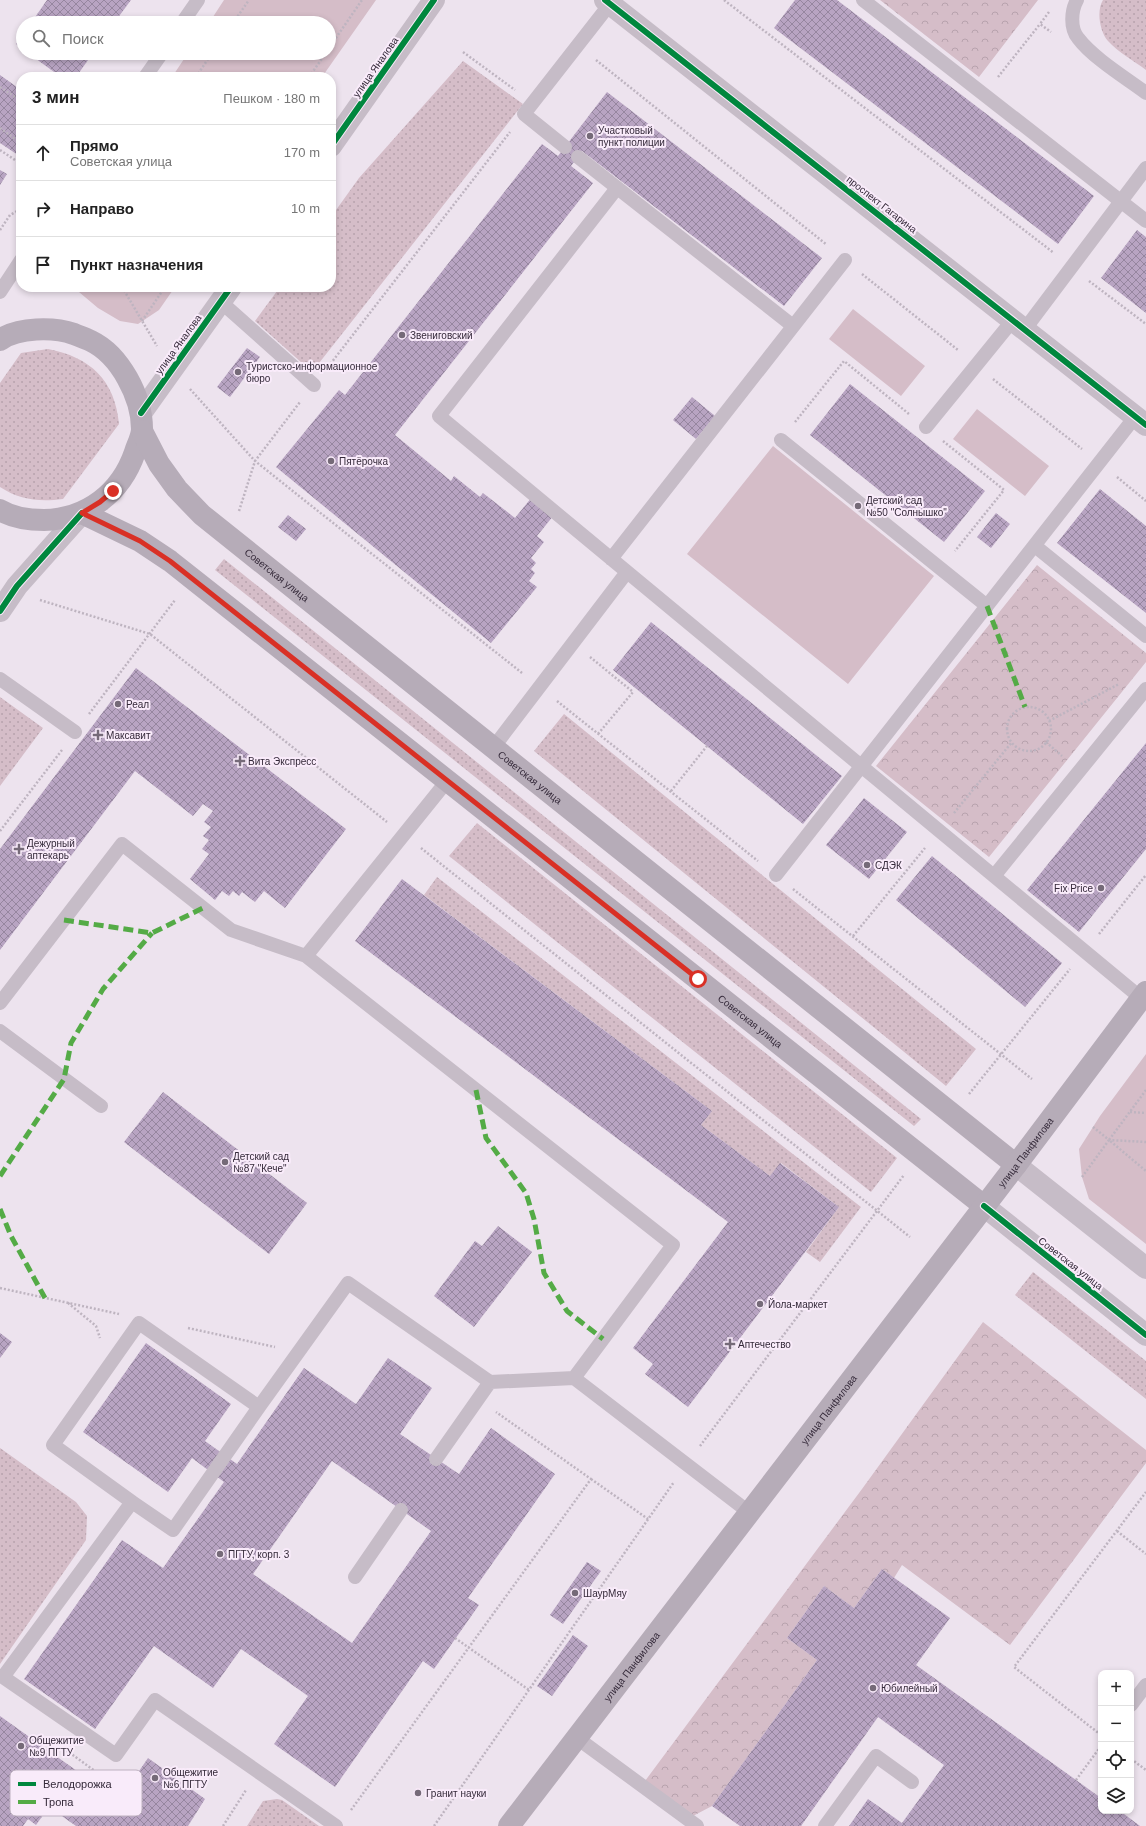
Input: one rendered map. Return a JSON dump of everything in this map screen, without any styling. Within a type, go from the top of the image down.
[{"type":"main road","name":"Советская улица","points":[[0,340],[34,329],[65,331],[91,341],[115,361],[130,382],[142,422],[159,464],[177,488],[202,515],[1016,1166]]},
{"type":"main road","points":[[0,510],[29,520],[58,520],[82,513],[100,502],[113,491],[129,468],[142,422]]},
{"type":"main road","name":"Советская улица","points":[[82,513],[140,541],[170,561],[984,1206]]},
{"type":"main road","name":"улица Панфилова","points":[[509,1826],[1016,1166],[1144,995]]},
{"type":"street","name":"улица Яналова","points":[[336,139],[434,0]]},
{"type":"street","name":"проспект Гагарина","points":[[607,2],[1141,421]]},
{"type":"street","name":"улица Яналова","points":[[142,422],[226,294]]},
{"type":"street","points":[[0,611],[17,586],[82,513]]},
{"type":"street","name":"Советская улица","points":[[1016,1166],[1146,1268]]},
{"type":"street","name":"Советская улица","points":[[984,1206],[1146,1335]]},
{"type":"lane","points":[[187,16],[198,0]]},
{"type":"lane","points":[[863,0],[1146,221]]},
{"type":"lane","points":[[1077,0],[1073,7],[1072,22],[1077,37],[1088,49],[1146,93]]},
{"type":"lane","points":[[565,147],[524,114],[607,2]]},
{"type":"lane","points":[[149,72],[157,60]]},
{"type":"lane","points":[[578,157],[793,326]]},
{"type":"lane","points":[[926,427],[1072,267],[1146,168]]},
{"type":"lane","points":[[617,188],[439,416],[1084,952],[1144,995]]},
{"type":"lane","points":[[611,559],[845,260]]},
{"type":"lane","points":[[0,292],[16,268]]},
{"type":"lane","points":[[226,294],[314,385]]},
{"type":"lane","points":[[776,875],[1034,546],[1141,421]]},
{"type":"lane","points":[[780,440],[987,606]]},
{"type":"lane","points":[[1034,546],[1146,636]]},
{"type":"lane","points":[[493,748],[627,572]]},
{"type":"lane","points":[[0,679],[75,732]]},
{"type":"lane","points":[[994,876],[1146,689]]},
{"type":"lane","points":[[306,956],[447,781]]},
{"type":"lane","points":[[0,1003],[122,844],[231,930],[306,956],[673,1245],[574,1378]]},
{"type":"lane","points":[[0,1031],[101,1106]]},
{"type":"lane","points":[[259,1406],[139,1324],[54,1445],[173,1530],[259,1406],[348,1282],[490,1382],[574,1378],[750,1514]]},
{"type":"lane","points":[[436,1459],[490,1382]]},
{"type":"lane","points":[[132,1502],[2,1676],[116,1755],[155,1700],[336,1826]]},
{"type":"lane","points":[[355,1577],[401,1510]]},
{"type":"lane","points":[[1134,1701],[1146,1685]]},
{"type":"lane","points":[[577,1738],[697,1826]]},
{"type":"lane","points":[[825,1826],[876,1756],[912,1782]]},
{"type":"path","points":[[238,16],[249,0]]},
{"type":"path","points":[[336,38],[362,0]]},
{"type":"path","points":[[724,0],[1146,324]]},
{"type":"path","points":[[985,95],[1040,24]]},
{"type":"path","points":[[463,52],[533,103]]},
{"type":"path","points":[[199,72],[207,60]]},
{"type":"path","points":[[313,72],[321,60]]},
{"type":"path","points":[[0,87],[16,98]]},
{"type":"path","points":[[237,518],[256,460],[524,114]]},
{"type":"path","points":[[0,128],[16,139]]},
{"type":"path","points":[[0,150],[16,161]]},
{"type":"path","points":[[0,230],[10,215],[16,212]]},
{"type":"path","points":[[142,321],[162,292]]},
{"type":"path","points":[[780,440],[844,361],[926,427],[1004,490],[940,569]]},
{"type":"path","points":[[256,460],[1032,1079]]},
{"type":"path","points":[[0,831],[180,594]]},
{"type":"path","points":[[34,598],[150,634],[910,1237]]},
{"type":"path","points":[[573,643],[633,692],[598,734]]},
{"type":"path","points":[[1049,720],[1125,681]]},
{"type":"path","points":[[1025,707],[1040,710],[1049,720],[1050,735],[1039,748],[1024,750],[1018,748],[1008,737],[1008,722],[1018,710],[1025,707]]},
{"type":"path","points":[[671,791],[707,746]]},
{"type":"path","points":[[965,1098],[1146,875]]},
{"type":"path","points":[[1082,1177],[1146,1090]]},
{"type":"path","points":[[1130,1112],[1146,1113]]},
{"type":"path","points":[[1092,1127],[1146,1171]]},
{"type":"path","points":[[1109,1140],[1146,1142]]},
{"type":"path","points":[[434,1826],[686,1464],[905,1173]]},
{"type":"path","points":[[0,1288],[122,1314]]},
{"type":"path","points":[[68,1303],[96,1326],[110,1366]]},
{"type":"path","points":[[183,1327],[298,1352]]},
{"type":"path","points":[[495,1412],[648,1519]]},
{"type":"path","points":[[349,1813],[591,1479]]},
{"type":"path","points":[[1098,1733],[1014,1666],[1146,1492]]},
{"type":"path","points":[[1117,1531],[1146,1554]]},
{"type":"path","points":[[456,1638],[529,1690]]},
{"type":"path","points":[[1076,1780],[1098,1750]]},
{"type":"path","points":[[1134,1761],[1146,1770]]},
{"type":"path","points":[[222,1826],[258,1772]]},
{"type":"green space","points":[[224,0],[376,0],[336,57],[336,16],[214,16]]},
{"type":"green space","points":[[880,0],[1038,0],[979,77]]},
{"type":"green space","points":[[1103,0],[1146,0],[1146,70],[1116,49],[1105,37],[1101,27],[1099,15]]},
{"type":"green space","points":[[183,60],[334,60],[326,72],[175,72]]},
{"type":"green space","points":[[463,61],[523,104],[312,372],[255,321],[276,292],[336,292],[336,210],[359,178]]},
{"type":"green space","points":[[79,292],[172,292],[159,310],[138,324],[120,321],[98,308]]},
{"type":"green space","points":[[853,309],[925,366],[901,396],[829,339]]},
{"type":"green space","points":[[48,349],[76,358],[98,373],[106,383],[112,395],[117,408],[119,424],[63,499],[38,500],[15,495],[0,487],[0,383],[21,353]]},
{"type":"green space","points":[[977,409],[1049,466],[1025,496],[953,439]]},
{"type":"green space","points":[[773,446],[934,576],[848,684],[687,554]]},
{"type":"green space","points":[[224,559],[921,1119],[914,1126],[215,570]]},
{"type":"green space","points":[[1037,565],[1146,653],[1146,662],[989,857],[876,766]]},
{"type":"green space","points":[[0,697],[43,728],[0,786]]},
{"type":"green space","points":[[564,714],[976,1049],[946,1086],[534,751]]},
{"type":"green space","points":[[477,823],[897,1158],[871,1192],[449,856]]},
{"type":"green space","points":[[437,877],[861,1207],[820,1262],[806,1252],[839,1207],[781,1163],[770,1176],[701,1125],[712,1111],[424,895]]},
{"type":"green space","points":[[1146,1054],[1146,1244],[1089,1199],[1082,1177],[1079,1149],[1100,1116]]},
{"type":"green space","points":[[1033,1272],[1146,1361],[1146,1399],[1015,1295]]},
{"type":"green space","points":[[983,1322],[1146,1450],[1146,1463],[1010,1645],[902,1565],[894,1578],[882,1569],[854,1608],[824,1586],[787,1638],[817,1660],[712,1806],[693,1816],[645,1781],[862,1489]]},
{"type":"green space","points":[[0,1448],[76,1502],[87,1516],[86,1540],[0,1664]]},
{"type":"green space","points":[[277,1799],[282,1800],[319,1826],[247,1826],[263,1801]]},
{"type":"building","points":[[47,0],[131,0],[119,16],[36,16]]},
{"type":"building","points":[[795,0],[837,0],[1094,196],[1058,244],[774,28]]},
{"type":"building","points":[[38,60],[88,60],[80,72],[54,72]]},
{"type":"building","points":[[0,75],[16,86],[16,154],[0,143]]},
{"type":"building","points":[[607,92],[822,258],[784,306],[582,151],[571,166],[593,183],[395,435],[451,481],[454,476],[480,497],[483,493],[515,518],[532,497],[554,515],[537,536],[544,542],[531,558],[536,563],[531,569],[535,573],[529,581],[537,587],[491,643],[276,467],[339,390],[345,395],[542,144],[558,156]]},
{"type":"building","points":[[0,170],[7,174],[0,185]]},
{"type":"building","points":[[1137,230],[1146,237],[1146,313],[1101,278]]},
{"type":"building","name":"Туристско-информационное бюро","points":[[247,348],[260,357],[230,397],[217,387]]},
{"type":"building","points":[[850,384],[985,491],[944,542],[810,435]]},
{"type":"building","points":[[692,397],[715,416],[696,439],[673,420]]},
{"type":"building","points":[[1100,489],[1146,526],[1146,613],[1057,543]]},
{"type":"building","points":[[996,513],[1010,524],[991,548],[977,537]]},
{"type":"building","points":[[288,515],[306,529],[296,541],[278,527]]},
{"type":"building","points":[[651,622],[842,776],[803,824],[613,670]]},
{"type":"building","points":[[136,668],[346,829],[285,908],[264,891],[255,902],[242,892],[239,896],[233,891],[229,896],[222,891],[215,900],[190,879],[209,854],[202,849],[209,840],[203,836],[211,827],[204,822],[213,811],[203,804],[193,816],[135,771],[0,950],[0,849]]},
{"type":"building","points":[[1146,743],[1146,849],[1079,932],[1027,890]]},
{"type":"building","points":[[864,798],[907,832],[869,879],[826,845]]},
{"type":"building","points":[[932,856],[1062,963],[1025,1007],[896,900]]},
{"type":"building","points":[[402,879],[712,1111],[701,1125],[770,1176],[780,1163],[839,1207],[688,1407],[645,1374],[653,1364],[633,1348],[728,1222],[355,941]]},
{"type":"building","points":[[163,1092],[307,1203],[269,1254],[124,1142]]},
{"type":"building","points":[[498,1226],[532,1252],[474,1327],[434,1296],[475,1241],[482,1246]]},
{"type":"building","points":[[0,1333],[12,1342],[0,1358]]},
{"type":"building","name":"ПГТУ, корп. 3","points":[[146,1343],[231,1404],[205,1441],[237,1464],[304,1368],[356,1404],[388,1358],[432,1388],[400,1434],[459,1474],[491,1428],[555,1474],[468,1598],[479,1605],[434,1669],[423,1661],[335,1787],[274,1744],[308,1696],[241,1649],[213,1688],[154,1646],[95,1729],[24,1679],[122,1540],[163,1568],[224,1482],[192,1458],[168,1492],[83,1432]],"holes":[[[332,1461],[431,1531],[352,1643],[253,1574]]]},
{"type":"building","name":"ШаурМяу","points":[[587,1562],[601,1571],[563,1624],[550,1615]]},
{"type":"building","name":"Юбилейный","points":[[882,1569],[950,1618],[916,1665],[1098,1796],[1098,1814],[1124,1814],[1140,1826],[849,1826],[868,1799],[902,1823],[944,1765],[878,1717],[801,1826],[740,1826],[712,1806],[817,1660],[787,1638],[824,1586],[854,1608]]},
{"type":"building","points":[[573,1635],[588,1646],[552,1696],[537,1686]]},
{"type":"building","points":[[0,1716],[76,1770],[10,1770],[10,1816],[42,1816],[36,1825],[28,1819],[23,1826],[0,1826]]},
{"type":"building","points":[[148,1758],[205,1799],[188,1826],[76,1826],[62,1816],[142,1816],[142,1770],[140,1770]]},
{"type":"marked path","points":[[987,606],[1025,707]]},
{"type":"marked path","points":[[64,920],[152,933],[203,908]]},
{"type":"marked path","points":[[0,1176],[64,1079],[71,1043],[103,989],[152,933]]},
{"type":"marked path","points":[[476,1090],[486,1138],[526,1193],[534,1219],[544,1273],[567,1311],[603,1339]]},
{"type":"marked path","points":[[0,1209],[11,1236],[45,1298]]},
{"type":"cycle path","points":[[336,139],[434,0]]},
{"type":"cycle path","points":[[605,0],[1146,425]]},
{"type":"cycle path","points":[[141,413],[227,292]]},
{"type":"cycle path","points":[[0,611],[17,586],[82,513]]},
{"type":"cycle path","points":[[984,1206],[1146,1335]]},
{"type":"place","name":"Участковый пункт полиции","points":[[590,136]]},
{"type":"place","name":"Звениговский","points":[[402,335]]},
{"type":"place","name":"Туристско-информационное бюро","points":[[238,372]]},
{"type":"place","name":"Пятёрочка","points":[[331,461]]},
{"type":"place","name":"Детский сад №50 \"Солнышко\"","points":[[858,506]]},
{"type":"place","name":"Реал","points":[[118,704]]},
{"type":"place","name":"Максавит","points":[[98,735]]},
{"type":"place","name":"Вита Экспресс","points":[[240,761]]},
{"type":"place","name":"Дежурный аптекарь","points":[[19,849]]},
{"type":"place","name":"СДЭК","points":[[867,865]]},
{"type":"place","name":"Fix Price","points":[[1101,888]]},
{"type":"place","name":"Детский сад №87 \"Кече\"","points":[[225,1162]]},
{"type":"place","name":"Йола-маркет","points":[[760,1304]]},
{"type":"place","name":"Аптечество","points":[[730,1344]]},
{"type":"place","name":"ПГТУ, корп. 3","points":[[220,1554]]},
{"type":"place","name":"ШаурМяу","points":[[575,1593]]},
{"type":"place","name":"Юбилейный","points":[[873,1688]]},
{"type":"place","name":"Общежитие №9 ПГТУ","points":[[21,1746]]},
{"type":"place","name":"Общежитие №6 ПГТУ","points":[[155,1778]]},
{"type":"place","name":"Гранит науки","points":[[418,1793]]},
{"type":"route","points":[[113,491],[100,502],[82,513],[109,524],[140,541],[170,561],[698,979]]}]
